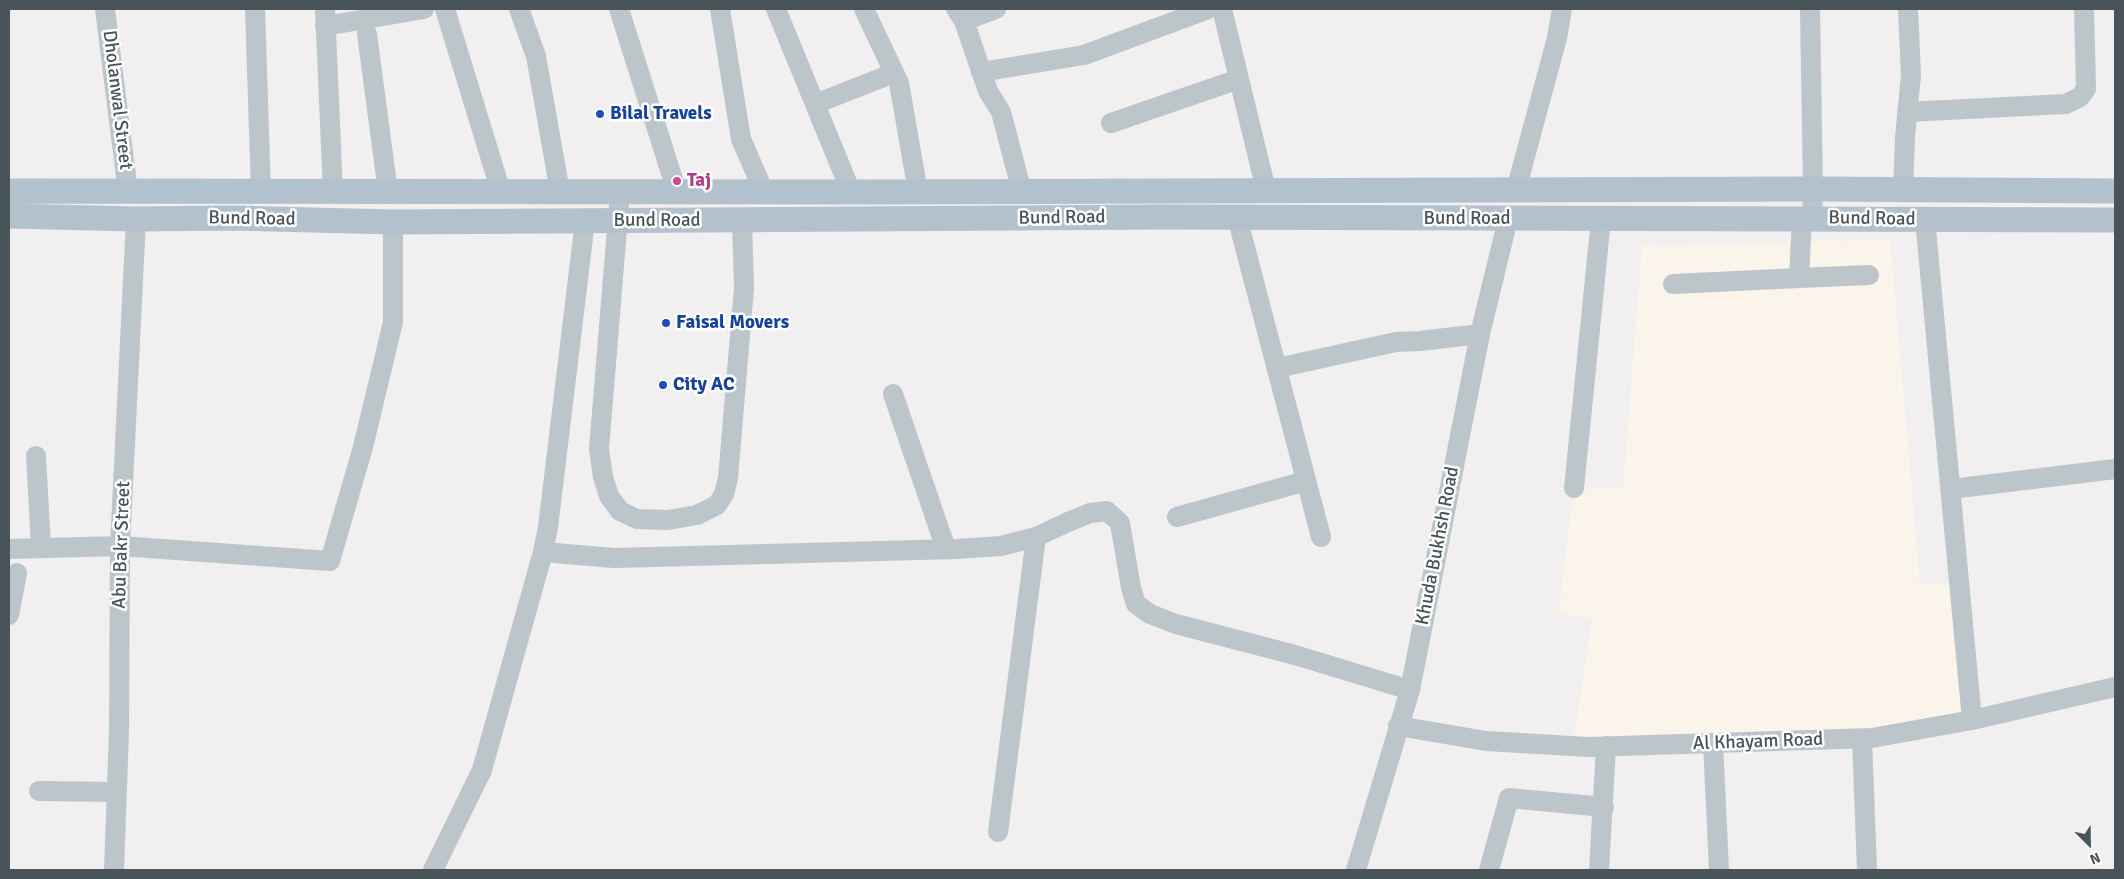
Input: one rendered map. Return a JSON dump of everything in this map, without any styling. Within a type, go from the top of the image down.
[{"type":"main road","name":"Bund Road","points":[[9,191],[1022,192],[1813,189],[2115,191]]},
{"type":"main road","points":[[57,190],[57,217]]},
{"type":"main road","name":"Bund Road","points":[[9,216],[393,222],[1237,217],[2115,220]]},
{"type":"street","name":"Dholanwal Street","points":[[105,9],[128,192]]},
{"type":"street","points":[[254,9],[261,192]]},
{"type":"street","points":[[332,192],[325,18],[424,9]]},
{"type":"street","points":[[444,9],[501,192]]},
{"type":"street","points":[[519,9],[536,56],[560,192]]},
{"type":"street","points":[[619,9],[677,192]]},
{"type":"street","points":[[720,9],[741,139],[764,192]]},
{"type":"street","points":[[776,9],[851,192]]},
{"type":"street","points":[[864,9],[899,83],[918,192]]},
{"type":"street","points":[[996,9],[960,15],[988,91],[1001,112],[1022,192]]},
{"type":"street","points":[[982,72],[1084,55],[1208,9]]},
{"type":"street","points":[[1222,9],[1266,190]]},
{"type":"street","points":[[1516,190],[1557,38],[1562,9]]},
{"type":"street","points":[[1799,278],[1813,189],[1810,9]]},
{"type":"street","points":[[1903,191],[1911,75],[1908,9]]},
{"type":"street","points":[[1907,112],[2066,104],[2080,97],[2086,89],[2084,9]]},
{"type":"street","points":[[367,34],[388,192]]},
{"type":"street","points":[[815,104],[894,74]]},
{"type":"street","points":[[1111,123],[1239,79]]},
{"type":"street","points":[[620,192],[598,449],[603,477],[609,496],[620,511],[637,519],[668,520],[697,515],[716,505],[724,494],[728,478],[744,288],[742,220]]},
{"type":"street","points":[[1237,217],[1321,536]]},
{"type":"street","name":"Abu Bakr Street","points":[[114,870],[117,792],[120,546],[136,219]]},
{"type":"street","name":"Khuda Bukhsh Road","points":[[1356,870],[1410,690],[1480,334],[1508,219]]},
{"type":"street","points":[[1574,488],[1601,219]]},
{"type":"street","points":[[1925,219],[1972,720]]},
{"type":"street","points":[[433,870],[482,770],[543,552],[549,517],[585,221]]},
{"type":"street","points":[[9,549],[120,546],[330,561],[363,447],[393,322],[393,222]]},
{"type":"street","points":[[1673,284],[1869,275]]},
{"type":"street","points":[[1277,368],[1396,342],[1480,334]]},
{"type":"street","points":[[893,394],[946,549]]},
{"type":"street","points":[[36,456],[41,548]]},
{"type":"street","points":[[1950,489],[2115,469]]},
{"type":"street","points":[[1177,517],[1306,482]]},
{"type":"street","points":[[543,552],[614,558],[1001,546],[1036,537],[1090,514],[1107,511],[1120,523],[1131,588],[1136,604],[1150,614],[1176,624],[1295,655],[1410,690]]},
{"type":"street","points":[[998,832],[1036,537]]},
{"type":"street","points":[[9,615],[17,573]]},
{"type":"street","name":"Al Khayam Road","points":[[1398,726],[1486,741],[1606,746],[1872,738],[1972,720],[2115,688]]},
{"type":"street","points":[[1862,738],[1867,870]]},
{"type":"street","points":[[1713,743],[1719,870]]},
{"type":"street","points":[[1600,870],[1606,746]]},
{"type":"street","points":[[39,791],[117,792]]},
{"type":"street","points":[[1489,870],[1509,798],[1604,807]]},
{"type":"shaded area","points":[[1890,239],[1920,583],[1952,586],[1965,715],[1862,739],[1573,746],[1592,618],[1558,613],[1574,488],[1623,489],[1642,246]]},
{"type":"place","name":"Bilal Travels","points":[[600,114]]},
{"type":"place","name":"Taj","points":[[677,181]]},
{"type":"place","name":"Faisal Movers","points":[[666,323]]},
{"type":"place","name":"City AC","points":[[663,385]]}]
